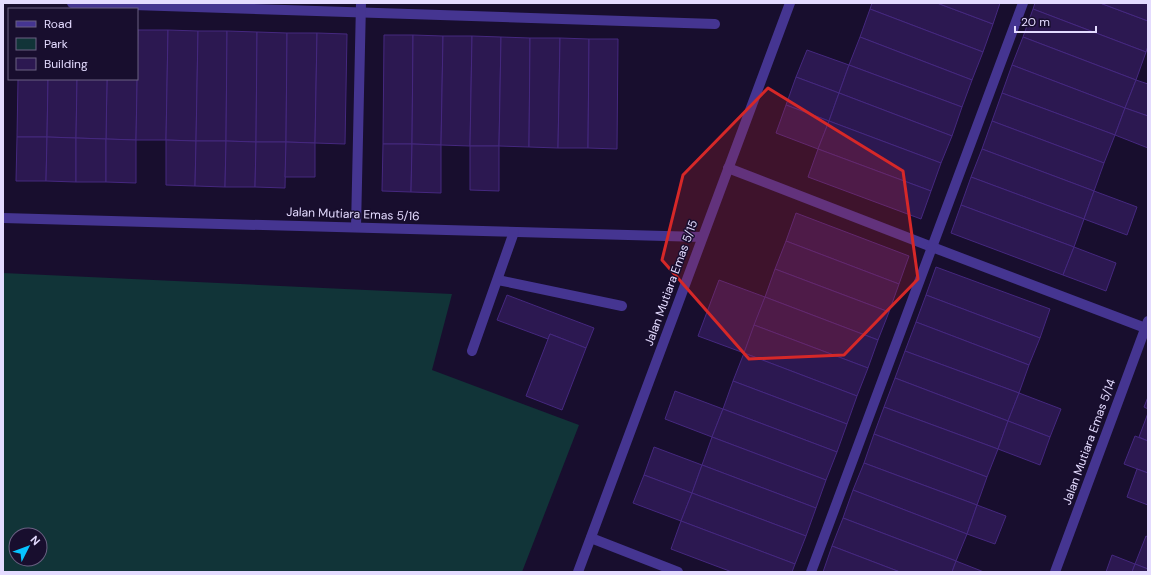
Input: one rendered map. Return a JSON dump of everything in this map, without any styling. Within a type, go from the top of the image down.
[{"type":"street","points":[[72,3],[361,8],[715,24]]},
{"type":"street","name":"Jalan Mutiara Emas 5/15","points":[[578,572],[790,3]]},
{"type":"street","points":[[811,572],[1023,3]]},
{"type":"street","points":[[356,227],[361,8]]},
{"type":"street","points":[[728,168],[932,248],[1147,326]]},
{"type":"street","name":"Jalan Mutiara Emas 5/16","points":[[3,218],[702,237]]},
{"type":"street","points":[[472,351],[514,232]]},
{"type":"street","points":[[498,280],[622,306]]},
{"type":"street","name":"Jalan Mutiara Emas 5/14","points":[[1055,572],[1147,326]]},
{"type":"street","points":[[590,538],[678,572]]},
{"type":"highlighted area","points":[[768,88],[903,171],[918,279],[844,355],[749,359],[662,260],[683,175]]},
{"type":"green space","points":[[3,273],[452,294],[432,370],[579,425],[522,572],[3,572]]},
{"type":"building","points":[[872,3],[937,3],[993,24],[983,52],[870,9]]},
{"type":"building","points":[[937,3],[1000,3],[993,24]]},
{"type":"building","points":[[1035,3],[1100,3],[1148,21],[1148,46],[1146,52],[1033,9]]},
{"type":"building","points":[[1100,3],[1148,3],[1148,21]]},
{"type":"building","points":[[870,9],[983,52],[972,80],[860,37]]},
{"type":"building","points":[[1033,9],[1146,52],[1136,80],[1023,37]]},
{"type":"building","points":[[138,30],[168,30],[166,140],[136,140]]},
{"type":"building","points":[[168,30],[198,31],[196,141],[166,140]]},
{"type":"building","points":[[198,31],[227,31],[226,141],[196,141]]},
{"type":"building","points":[[227,31],[257,32],[256,142],[226,141]]},
{"type":"building","points":[[257,32],[287,33],[286,142],[256,142]]},
{"type":"building","points":[[287,33],[317,33],[315,143],[286,142]]},
{"type":"building","points":[[317,33],[347,34],[345,144],[315,143]]},
{"type":"building","points":[[384,35],[413,35],[412,144],[383,144]]},
{"type":"building","points":[[413,35],[443,36],[441,145],[412,144]]},
{"type":"building","points":[[443,36],[472,36],[470,146],[441,145]]},
{"type":"building","points":[[472,36],[501,37],[499,146],[470,146]]},
{"type":"building","points":[[501,37],[530,38],[529,147],[499,146]]},
{"type":"building","points":[[860,37],[972,80],[962,107],[849,65]]},
{"type":"building","points":[[1023,37],[1136,80],[1125,108],[1012,65]]},
{"type":"building","points":[[530,38],[560,38],[558,148],[529,147]]},
{"type":"building","points":[[560,38],[589,39],[588,148],[558,148]]},
{"type":"building","points":[[589,39],[618,39],[617,149],[588,148]]},
{"type":"building","points":[[807,50],[849,65],[839,93],[796,77]]},
{"type":"building","points":[[849,65],[962,107],[952,136],[839,93]]},
{"type":"building","points":[[1012,65],[1125,108],[1115,135],[1002,93]]},
{"type":"building","points":[[796,77],[839,93],[829,121],[786,105]]},
{"type":"building","points":[[18,80],[48,80],[47,137],[17,137]]},
{"type":"building","points":[[48,80],[77,80],[76,138],[47,137]]},
{"type":"building","points":[[77,80],[107,80],[106,139],[76,138]]},
{"type":"building","points":[[107,80],[137,80],[136,140],[106,139]]},
{"type":"building","points":[[1136,80],[1148,84],[1148,116],[1125,108]]},
{"type":"building","points":[[839,93],[952,136],[941,163],[829,121]]},
{"type":"building","points":[[1002,93],[1115,135],[1104,163],[992,121]]},
{"type":"building","points":[[786,105],[829,121],[818,149],[776,133]]},
{"type":"building","points":[[1125,108],[1148,116],[1148,148],[1115,135]]},
{"type":"building","points":[[829,121],[941,163],[931,191],[818,149]]},
{"type":"building","points":[[992,121],[1104,163],[1094,191],[982,149]]},
{"type":"building","points":[[17,137],[47,137],[46,181],[16,181]]},
{"type":"building","points":[[47,137],[76,138],[76,182],[46,181]]},
{"type":"building","points":[[76,138],[106,139],[106,182],[76,182]]},
{"type":"building","points":[[106,139],[136,140],[136,183],[106,182]]},
{"type":"building","points":[[166,140],[196,141],[195,186],[166,185]]},
{"type":"building","points":[[196,141],[226,141],[225,187],[195,186]]},
{"type":"building","points":[[226,141],[256,142],[255,187],[225,187]]},
{"type":"building","points":[[256,142],[286,142],[285,188],[255,187]]},
{"type":"building","points":[[286,142],[315,143],[315,177],[285,177]]},
{"type":"building","points":[[383,144],[412,144],[411,192],[382,191]]},
{"type":"building","points":[[412,144],[441,145],[441,193],[411,192]]},
{"type":"building","points":[[470,146],[499,146],[499,191],[470,190]]},
{"type":"building","points":[[818,149],[931,191],[921,219],[808,177]]},
{"type":"building","points":[[982,149],[1094,191],[1084,219],[971,177]]},
{"type":"building","points":[[971,177],[1084,219],[1074,247],[961,205]]},
{"type":"building","points":[[1094,191],[1137,207],[1127,235],[1084,219]]},
{"type":"building","points":[[961,205],[1074,247],[1063,275],[951,233]]},
{"type":"building","points":[[796,213],[909,256],[899,284],[786,241]]},
{"type":"building","points":[[786,241],[899,284],[889,312],[775,269]]},
{"type":"building","points":[[1074,247],[1116,263],[1106,291],[1063,275]]},
{"type":"building","points":[[936,267],[1050,309],[1040,338],[926,295]]},
{"type":"building","points":[[775,269],[889,312],[878,340],[765,297]]},
{"type":"building","points":[[719,280],[765,297],[744,353],[698,336]]},
{"type":"building","points":[[507,295],[594,328],[586,348],[550,334],[548,339],[497,320]]},
{"type":"building","points":[[926,295],[1040,338],[1029,365],[916,322]]},
{"type":"building","points":[[765,297],[878,340],[868,368],[754,325]]},
{"type":"building","points":[[916,322],[1029,365],[1019,393],[905,351]]},
{"type":"building","points":[[754,325],[868,368],[857,396],[744,353]]},
{"type":"building","points":[[550,334],[586,348],[562,410],[526,396]]},
{"type":"building","points":[[905,351],[1019,393],[1008,421],[895,378]]},
{"type":"building","points":[[744,353],[857,396],[847,424],[733,381]]},
{"type":"building","points":[[895,378],[1008,421],[998,449],[884,407]]},
{"type":"building","points":[[733,381],[847,424],[837,452],[723,409]]},
{"type":"building","points":[[675,391],[723,409],[712,437],[665,419]]},
{"type":"building","points":[[1019,393],[1061,409],[1050,437],[1008,421]]},
{"type":"building","points":[[1148,397],[1148,409],[1144,407]]},
{"type":"building","points":[[884,407],[998,449],[987,477],[874,434]]},
{"type":"building","points":[[723,409],[837,452],[826,480],[712,437]]},
{"type":"building","points":[[1148,413],[1148,441],[1139,437]]},
{"type":"building","points":[[1008,421],[1050,437],[1040,465],[998,449]]},
{"type":"building","points":[[874,434],[987,477],[977,505],[864,463]]},
{"type":"building","points":[[1135,436],[1148,441],[1148,473],[1124,464]]},
{"type":"building","points":[[712,437],[826,480],[816,508],[702,465]]},
{"type":"building","points":[[654,447],[702,465],[692,493],[644,475]]},
{"type":"building","points":[[864,463],[977,505],[967,534],[853,490]]},
{"type":"building","points":[[702,465],[816,508],[806,536],[692,493]]},
{"type":"building","points":[[1137,469],[1148,473],[1148,505],[1127,497]]},
{"type":"building","points":[[644,475],[692,493],[681,521],[633,503]]},
{"type":"building","points":[[853,490],[967,534],[956,561],[843,518]]},
{"type":"building","points":[[692,493],[806,536],[795,564],[681,521]]},
{"type":"building","points":[[977,505],[1006,516],[995,544],[967,534]]},
{"type":"building","points":[[843,518],[956,561],[952,572],[900,572],[832,546]]},
{"type":"building","points":[[681,521],[795,564],[792,572],[732,572],[671,549]]},
{"type":"building","points":[[1146,536],[1148,537],[1148,569],[1135,564]]},
{"type":"building","points":[[832,546],[900,572],[823,572]]},
{"type":"building","points":[[1112,555],[1135,564],[1132,572],[1106,572]]},
{"type":"building","points":[[956,561],[984,572],[952,572]]},
{"type":"building","points":[[1135,564],[1148,569],[1148,572],[1132,572]]}]
